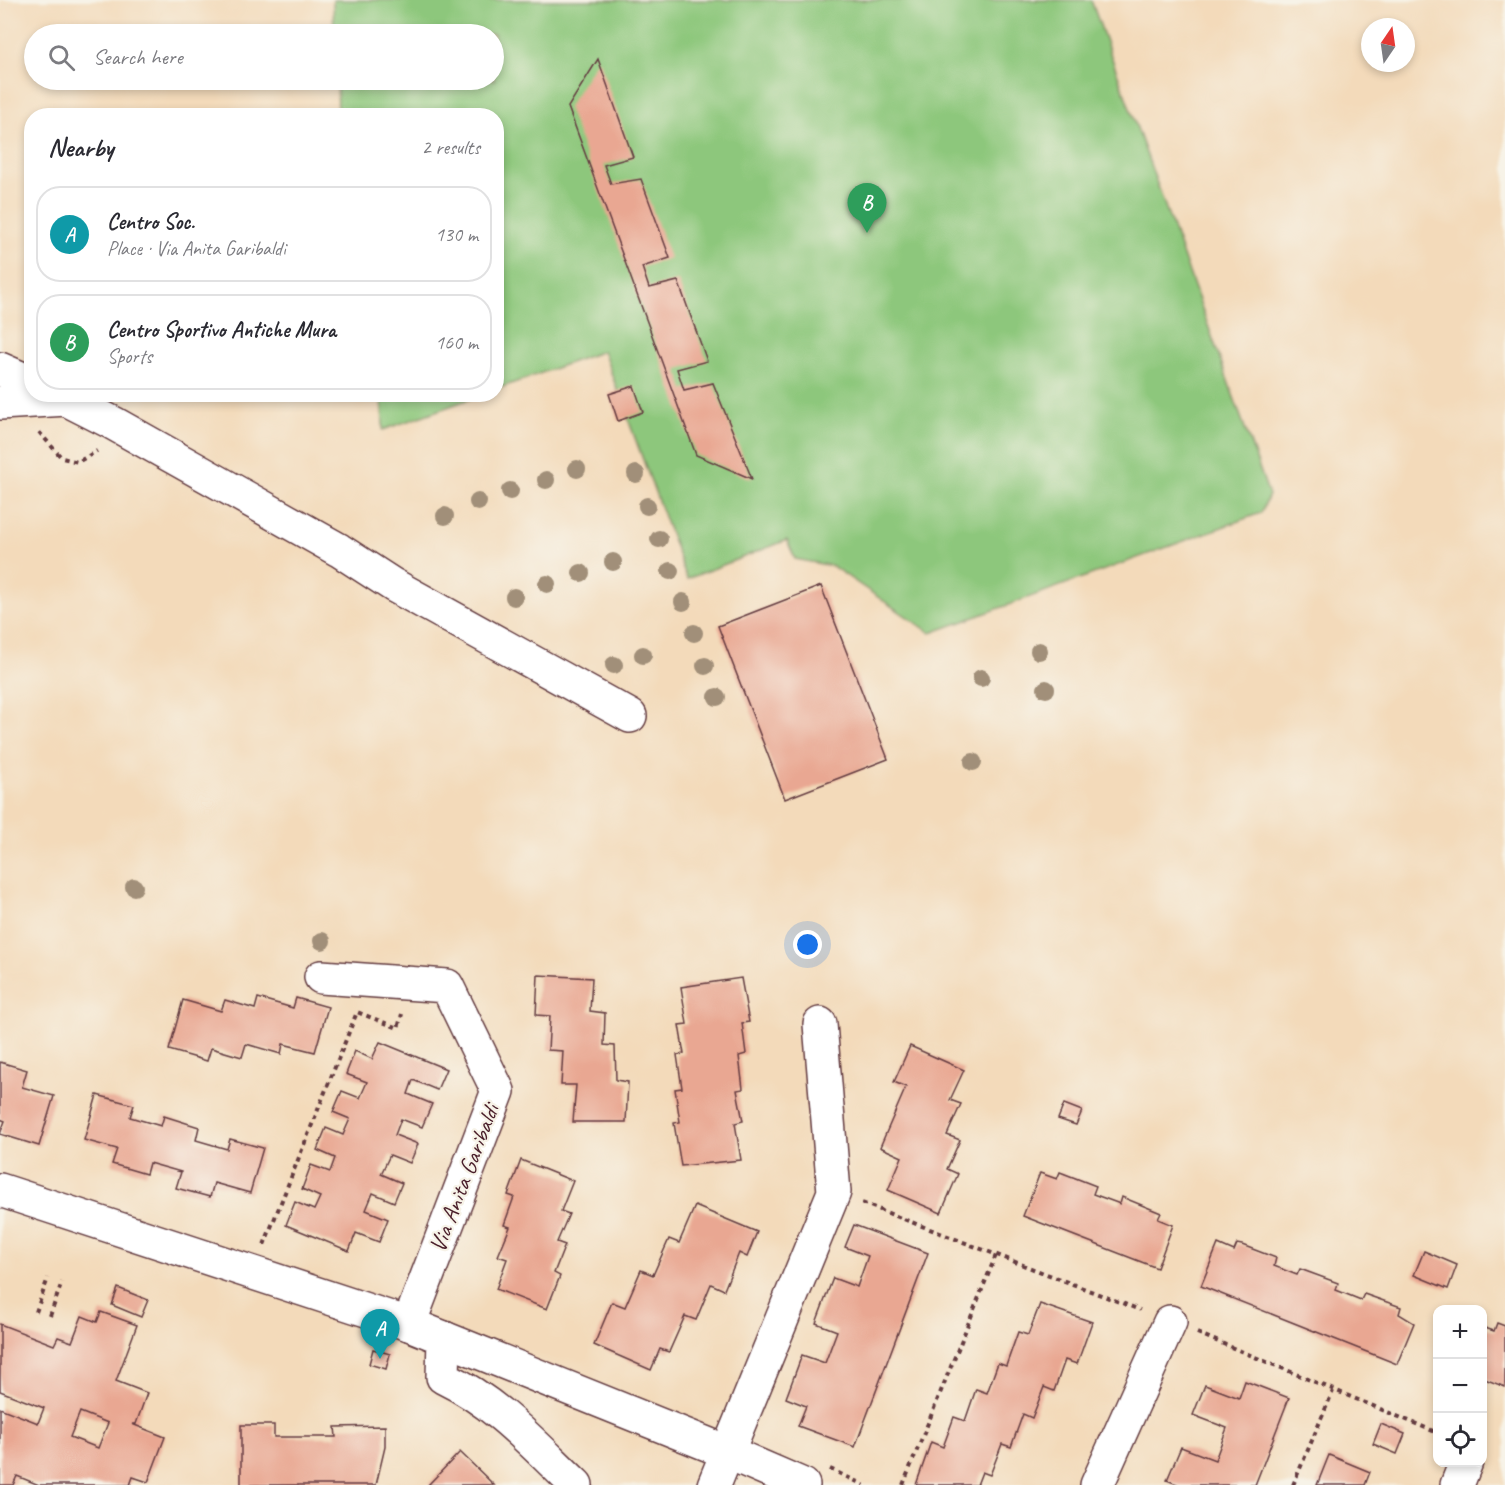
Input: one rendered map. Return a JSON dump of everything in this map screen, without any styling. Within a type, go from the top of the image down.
[{"type":"street","points":[[0,369],[24,380]]},
{"type":"street","points":[[0,403],[24,401]]},
{"type":"street","points":[[70,402],[339,550],[393,585],[630,716]]},
{"type":"street","name":"Via Anita Garibaldi","points":[[321,977],[447,986],[498,1091],[409,1324]]},
{"type":"street","points":[[714,1485],[834,1192],[820,1024]]},
{"type":"street","points":[[0,1190],[409,1324],[803,1485]]},
{"type":"street","points":[[1097,1485],[1170,1322]]},
{"type":"street","points":[[444,1338],[443,1377],[474,1392],[489,1404],[576,1485]]},
{"type":"street","points":[[1457,1485],[1464,1467]]},
{"type":"path","points":[[260,1254],[357,1012],[398,1028],[411,983]]},
{"type":"path","points":[[834,1192],[1170,1322],[1433,1431]]},
{"type":"path","points":[[903,1485],[996,1255]]},
{"type":"path","points":[[36,1312],[48,1278]]},
{"type":"path","points":[[50,1316],[62,1282]]},
{"type":"path","points":[[1293,1485],[1333,1391]]},
{"type":"green space","points":[[333,0],[1091,0],[1269,495],[1261,513],[931,633],[832,566],[795,559],[787,540],[687,579],[603,351],[504,386],[504,108],[338,108],[337,90],[504,90],[504,24],[334,24]]},
{"type":"green space","points":[[382,402],[461,402],[383,430]]},
{"type":"building","points":[[598,59],[633,157],[604,165],[611,184],[641,179],[670,258],[642,267],[649,288],[678,281],[707,361],[677,369],[684,390],[713,383],[752,479],[696,455],[568,107]]},
{"type":"building","points":[[634,386],[643,412],[618,421],[609,394]]},
{"type":"building","points":[[821,586],[888,759],[785,799],[718,626]]},
{"type":"building","points":[[538,975],[592,978],[590,1011],[605,1013],[604,1045],[615,1046],[616,1080],[628,1082],[626,1122],[573,1122],[576,1085],[561,1085],[563,1051],[548,1050],[550,1016],[536,1015]]},
{"type":"building","points":[[741,978],[749,1022],[742,1023],[746,1054],[739,1056],[743,1089],[737,1090],[743,1121],[735,1123],[741,1160],[681,1166],[674,1123],[680,1122],[675,1089],[682,1088],[677,1055],[684,1054],[679,1025],[687,1024],[681,987]]},
{"type":"building","points":[[258,998],[293,1008],[296,998],[328,1007],[315,1052],[283,1044],[281,1054],[246,1044],[242,1057],[211,1048],[207,1061],[169,1050],[183,1000],[221,1011],[225,1000],[255,1009]]},
{"type":"building","points":[[380,1042],[446,1069],[437,1090],[413,1080],[408,1094],[432,1104],[422,1127],[401,1119],[395,1135],[418,1144],[410,1163],[390,1155],[381,1174],[402,1183],[394,1202],[373,1193],[366,1210],[388,1219],[379,1242],[356,1233],[349,1251],[286,1225],[295,1202],[314,1210],[320,1197],[302,1189],[311,1165],[330,1172],[335,1158],[317,1150],[326,1128],[343,1135],[350,1119],[333,1112],[342,1091],[360,1098],[367,1082],[346,1074],[355,1051],[372,1059]]},
{"type":"building","points":[[910,1046],[964,1070],[950,1100],[961,1104],[947,1135],[960,1140],[947,1169],[958,1174],[941,1213],[888,1190],[902,1157],[880,1147],[906,1087],[894,1082]]},
{"type":"building","points":[[0,1062],[27,1070],[22,1087],[54,1096],[39,1146],[0,1134],[5,1121],[0,1119]]},
{"type":"building","points":[[97,1095],[134,1105],[130,1117],[161,1126],[164,1116],[199,1127],[196,1140],[227,1149],[230,1139],[263,1148],[250,1193],[214,1183],[210,1197],[176,1188],[181,1172],[149,1163],[146,1174],[112,1164],[117,1149],[84,1140]]},
{"type":"building","points":[[1064,1104],[1082,1111],[1076,1125],[1058,1119]]},
{"type":"building","points":[[521,1160],[573,1181],[561,1211],[569,1214],[557,1242],[565,1245],[554,1273],[560,1276],[547,1309],[496,1289],[507,1259],[498,1256],[510,1227],[504,1225],[514,1197],[508,1195]]},
{"type":"building","points":[[1060,1172],[1096,1186],[1093,1194],[1120,1204],[1122,1197],[1161,1213],[1158,1219],[1173,1225],[1157,1268],[1023,1216],[1040,1173],[1057,1179]]},
{"type":"building","points":[[695,1206],[757,1232],[747,1257],[739,1253],[724,1290],[711,1284],[696,1320],[685,1316],[669,1352],[660,1349],[651,1370],[594,1345],[612,1302],[625,1307],[641,1270],[653,1275],[669,1239],[679,1243]]},
{"type":"building","points":[[854,1225],[928,1253],[855,1447],[798,1426],[806,1406],[786,1398],[802,1355],[825,1363],[837,1331],[816,1323],[833,1278],[857,1287],[868,1256],[845,1247]]},
{"type":"building","points":[[1218,1244],[1234,1251],[1237,1244],[1242,1245],[1276,1258],[1274,1266],[1297,1275],[1300,1269],[1338,1283],[1336,1290],[1361,1300],[1364,1294],[1401,1307],[1399,1314],[1414,1323],[1397,1364],[1201,1286]]},
{"type":"building","points":[[1424,1251],[1457,1265],[1448,1289],[1414,1275]]},
{"type":"building","points":[[118,1288],[148,1300],[141,1317],[112,1305]]},
{"type":"building","points":[[1040,1304],[1092,1322],[1077,1364],[1065,1360],[1054,1391],[1044,1387],[1032,1418],[1023,1414],[1011,1447],[1002,1444],[990,1475],[982,1472],[977,1485],[916,1485],[931,1442],[943,1447],[954,1417],[965,1421],[976,1389],[987,1393],[998,1363],[1006,1366],[1018,1332],[1028,1335]]},
{"type":"building","points":[[101,1312],[137,1325],[116,1381],[147,1393],[136,1424],[132,1424],[165,1437],[148,1482],[133,1477],[130,1485],[39,1485],[17,1476],[13,1485],[0,1485],[0,1408],[38,1423],[44,1408],[0,1391],[0,1324],[54,1345],[58,1337],[72,1342],[82,1316],[97,1322]],"holes":[[[80,1412],[108,1423],[98,1448],[70,1437]]]},
{"type":"building","points":[[1497,1323],[1505,1326],[1505,1387],[1487,1380],[1487,1329],[1494,1331]]},
{"type":"building","points":[[373,1349],[390,1354],[386,1369],[369,1364]]},
{"type":"building","points":[[1245,1381],[1289,1398],[1255,1485],[1179,1485],[1167,1480],[1181,1447],[1215,1460],[1227,1428],[1193,1415],[1205,1385],[1239,1398]]},
{"type":"building","points":[[1381,1424],[1405,1434],[1397,1454],[1373,1444]]},
{"type":"building","points":[[241,1425],[274,1425],[274,1437],[336,1437],[335,1427],[385,1426],[385,1447],[376,1485],[241,1485]]},
{"type":"building","points":[[460,1452],[494,1485],[428,1485]]},
{"type":"building","points":[[1329,1455],[1370,1472],[1365,1485],[1317,1485]]},
{"type":"place","name":"Centro Sportivo Antiche Mura","points":[[867,233]]},
{"type":"place","name":"Centro Soc.","points":[[380,1359]]}]
